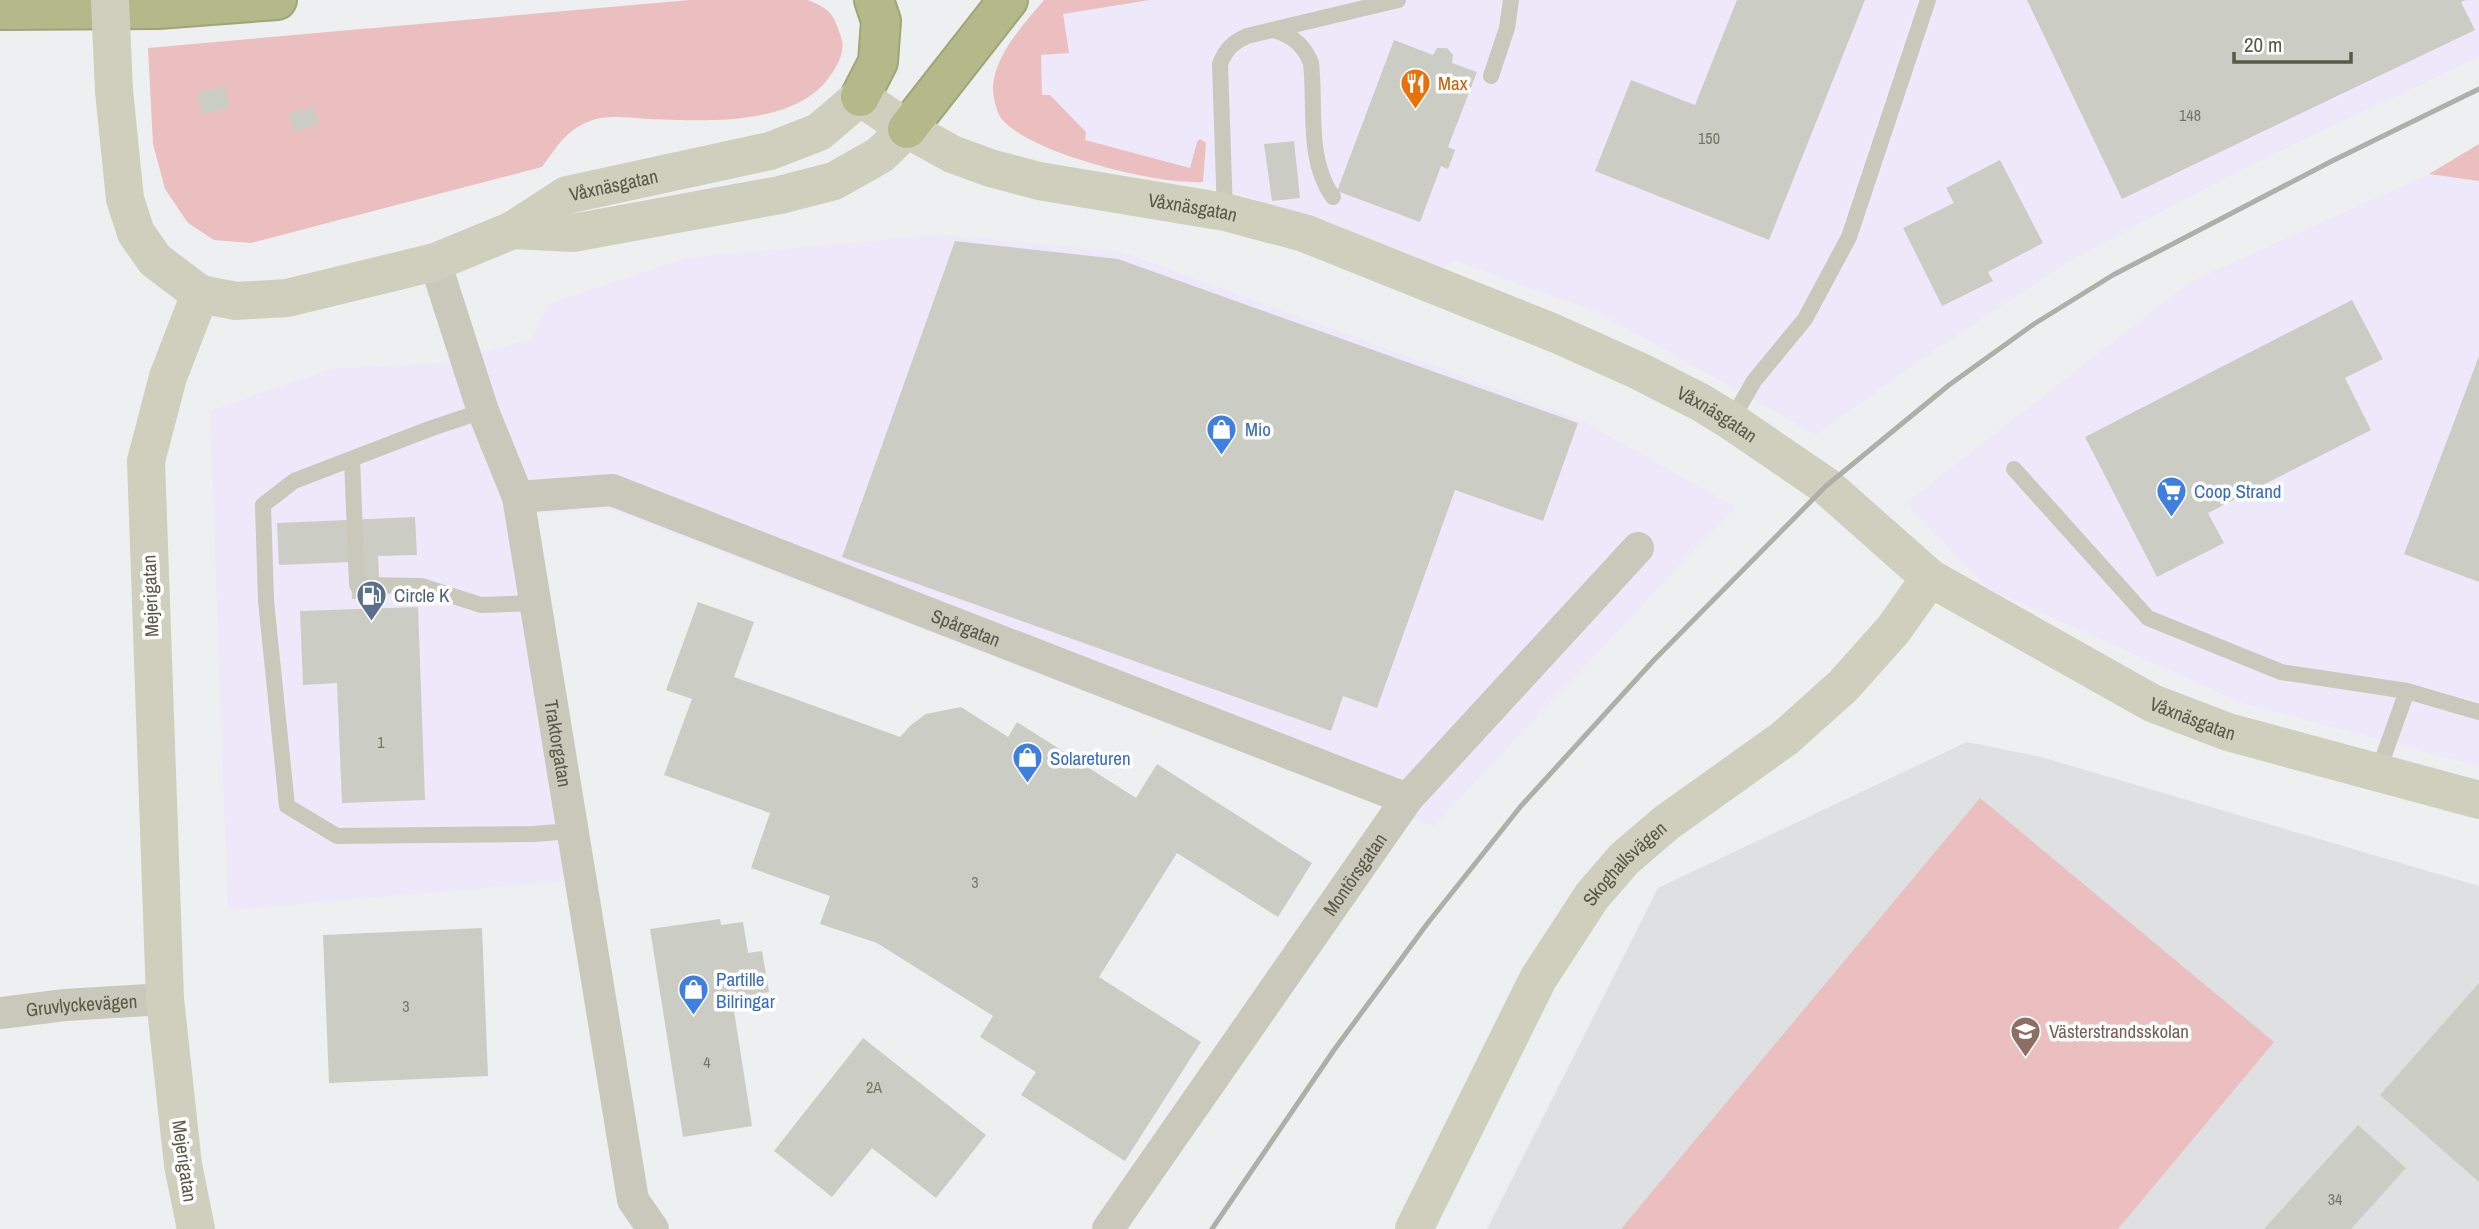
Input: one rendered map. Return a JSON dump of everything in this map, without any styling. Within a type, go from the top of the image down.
[{"type":"highway","points":[[0,10],[159,9],[277,0]]},
{"type":"highway","points":[[860,97],[878,62],[881,21],[874,0]]},
{"type":"highway","points":[[907,129],[1008,0]]},
{"type":"street","points":[[110,0],[114,91],[125,199],[136,233],[155,260],[200,294]]},
{"type":"street","name":"Våxnäsgatan","points":[[200,294],[236,301],[287,298],[435,262],[513,230],[567,195],[770,151],[819,132],[860,97],[907,129],[953,154],[990,168],[1039,181],[1225,212],[1304,233],[1554,333],[1639,371],[1731,421],[1826,486],[1930,578],[2152,703],[2228,732],[2479,800]]},
{"type":"street","name":"Våxnäsgatan","points":[[513,230],[573,233],[791,192],[834,181],[880,155],[907,129]]},
{"type":"street","name":"Traktorgatan","points":[[435,262],[483,411],[518,497],[633,1200],[653,1229]]},
{"type":"street","name":"Mejerigatan","points":[[195,1229],[183,1166],[165,999],[146,461],[167,377],[200,294]]},
{"type":"street","name":"Spårgatan","points":[[518,497],[612,490],[1407,799]]},
{"type":"street","name":"Montörsgatan","points":[[1108,1229],[1407,799],[1638,548]]},
{"type":"street","name":"Skoghallsvägen","points":[[1414,1229],[1538,979],[1592,896],[1624,859],[1666,823],[1785,738],[1843,686],[1893,630],[1930,578]]},
{"type":"street","name":"Gruvlyckevägen","points":[[0,1013],[65,1004],[165,999]]},
{"type":"lane","points":[[1225,212],[1220,64],[1226,50],[1234,42],[1247,36],[1398,0]]},
{"type":"lane","points":[[1491,76],[1507,29],[1511,0]]},
{"type":"lane","points":[[1731,421],[1754,381],[1805,319],[1849,237],[1928,0]]},
{"type":"lane","points":[[1273,30],[1287,34],[1307,51],[1311,63],[1317,162],[1323,183],[1332,197]]},
{"type":"lane","points":[[483,411],[293,481],[263,505],[266,601],[286,806],[337,836],[533,834],[572,831]]},
{"type":"lane","points":[[352,459],[357,586],[422,586],[481,605],[535,603]]},
{"type":"lane","points":[[2014,469],[2148,618],[2281,672],[2407,691],[2479,712]]},
{"type":"lane","points":[[2378,773],[2407,691]]},
{"type":"shaded area","points":[[690,0],[808,0],[821,6],[833,18],[843,47],[840,58],[830,76],[814,93],[795,105],[772,113],[721,120],[616,117],[596,119],[571,132],[542,167],[251,243],[214,240],[188,223],[165,189],[153,144],[148,48]]},
{"type":"shaded area","points":[[1044,0],[2479,0],[2479,57],[2252,164],[2071,260],[1924,357],[1816,435],[1598,312],[1455,261],[1442,268],[1274,210],[1260,201],[1203,182],[1185,183],[1153,178],[1098,164],[1050,149],[1023,136],[1000,118],[993,88],[997,69],[1010,44]]},
{"type":"shaded area","points":[[1044,0],[1150,0],[1063,14],[1069,53],[1041,55],[1042,95],[1050,95],[1086,132],[1085,140],[1190,168],[1200,139],[1206,143],[1203,182],[1157,178],[1096,165],[1038,144],[1001,118],[993,87],[999,63],[1012,40]]},
{"type":"shaded area","points":[[2479,144],[2479,181],[2429,174]]},
{"type":"shaded area","points":[[2429,174],[2479,181],[2479,766],[2242,703],[1987,588],[1906,503],[2190,282]]},
{"type":"shaded area","points":[[942,235],[1122,252],[1581,420],[1735,507],[1433,826],[610,509],[537,513],[595,878],[228,910],[210,411],[331,369],[444,363],[532,339],[548,304],[687,258]]},
{"type":"shaded area","name":"Västerstrandsskolan","points":[[1967,742],[2041,757],[2479,886],[2479,1229],[1487,1229],[1658,888]]},
{"type":"shaded area","points":[[1980,798],[2274,1042],[2118,1229],[1621,1229]]},
{"type":"building","points":[[1737,0],[1865,0],[1769,240],[1595,171],[1631,80],[1695,105]]},
{"type":"building","points":[[2027,0],[2466,0],[2461,2],[2475,30],[2122,199]]},
{"type":"building","name":"Max","points":[[1394,40],[1433,55],[1437,48],[1447,48],[1453,55],[1452,63],[1477,72],[1448,147],[1455,150],[1448,169],[1441,166],[1420,222],[1337,191]]},
{"type":"building","points":[[225,86],[230,108],[202,114],[197,93]]},
{"type":"building","points":[[314,107],[319,124],[294,132],[288,113]]},
{"type":"building","points":[[1294,141],[1300,198],[1272,201],[1264,144]]},
{"type":"building","points":[[2000,160],[2043,243],[1988,272],[1993,281],[1942,306],[1903,228],[1954,203],[1946,188]]},
{"type":"building","name":"Mio","points":[[955,241],[1118,259],[1578,423],[1543,521],[1455,490],[1377,708],[1343,696],[1331,731],[842,557]]},
{"type":"building","points":[[2352,300],[2383,359],[2345,378],[2371,430],[2208,513],[2224,543],[2157,577],[2085,437]]},
{"type":"building","points":[[2479,356],[2479,582],[2404,554]]},
{"type":"building","points":[[415,517],[417,555],[378,556],[380,598],[352,599],[350,562],[279,565],[277,523]]},
{"type":"building","points":[[698,602],[754,622],[734,677],[900,737],[926,714],[961,707],[1008,737],[1017,722],[1136,798],[1157,764],[1312,863],[1278,917],[1177,853],[1099,977],[1201,1042],[1125,1161],[1021,1095],[1036,1072],[980,1037],[993,1016],[877,943],[820,924],[830,896],[751,868],[770,813],[664,775],[692,699],[666,690]]},
{"type":"building","points":[[418,607],[425,800],[342,803],[337,683],[303,685],[300,611]]},
{"type":"building","points":[[720,919],[721,925],[743,922],[748,953],[762,951],[769,992],[732,998],[752,1126],[683,1137],[650,929]]},
{"type":"building","points":[[482,928],[488,1076],[329,1083],[323,935]]},
{"type":"building","points":[[2479,983],[2479,1182],[2380,1095]]},
{"type":"building","points":[[863,1038],[986,1135],[936,1198],[872,1148],[832,1197],[774,1151]]},
{"type":"building","points":[[2358,1125],[2406,1168],[2351,1229],[2264,1229]]},
{"type":"railway","points":[[1212,1229],[1334,1050],[1427,924],[1521,806],[1654,660],[1826,486],[1949,385],[2034,324],[2113,275],[2332,161],[2479,89]]},
{"type":"place","name":"Max","points":[[1415,110]]},
{"type":"place","name":"Mio","points":[[1222,456]]},
{"type":"place","name":"Coop Strand","points":[[2171,518]]},
{"type":"place","name":"Circle K","points":[[371,622]]},
{"type":"place","name":"Solareturen","points":[[1027,785]]},
{"type":"place","name":"Partille Bilringar","points":[[693,1017]]},
{"type":"place","name":"Västerstrandsskolan","points":[[2026,1058]]}]
